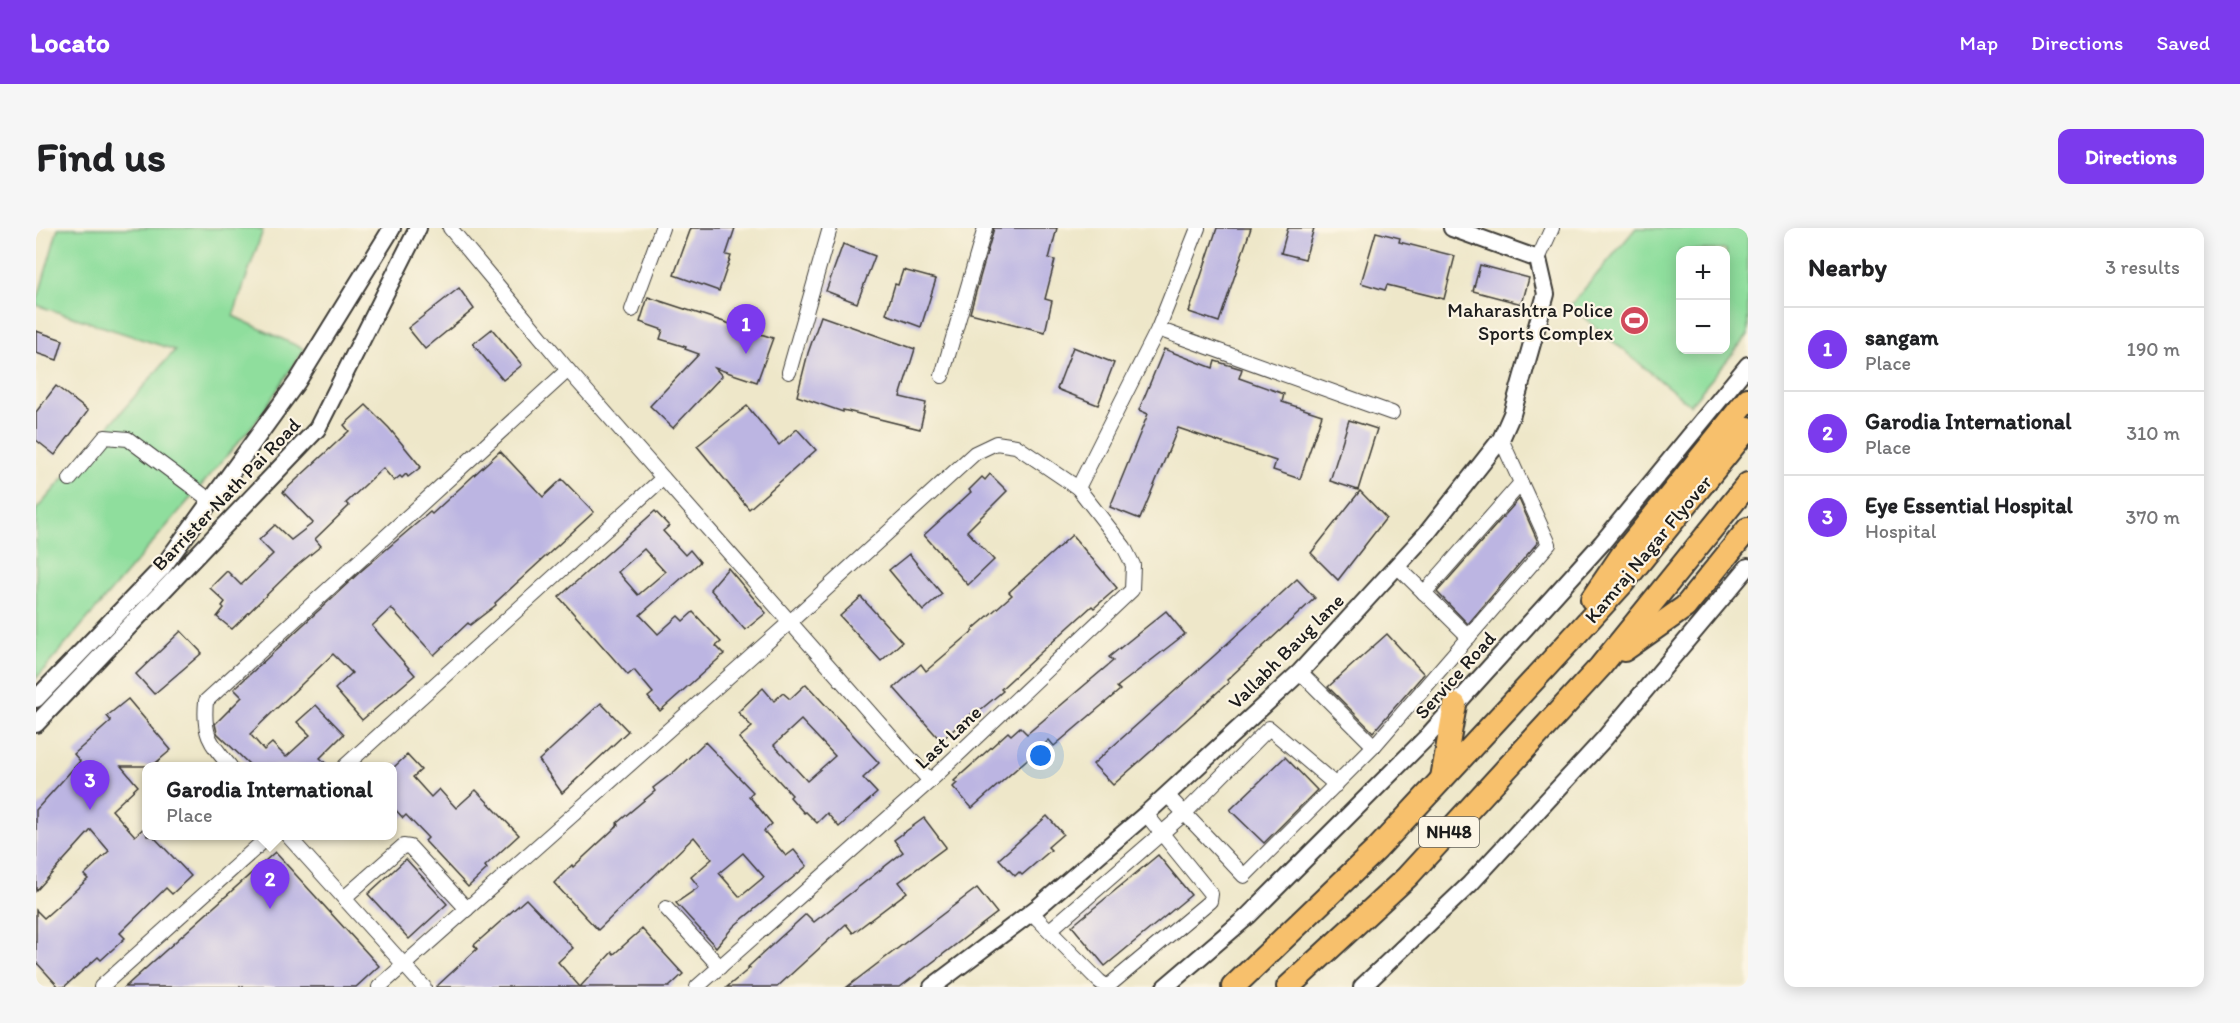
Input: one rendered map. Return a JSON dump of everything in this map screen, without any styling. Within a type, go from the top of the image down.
[{"type":"highway","points":[[1545,668],[1622,555],[1748,399]]},
{"type":"highway","name":"Kamraj Nagar Flyover","points":[[1545,668],[1622,584],[1748,428]]},
{"type":"highway","name":"Kamraj Nagar Flyover","points":[[1600,667],[1748,483]]},
{"type":"highway","points":[[1600,667],[1685,607],[1748,529]]},
{"type":"highway","name":"NH48","points":[[1288,987],[1407,877],[1600,667]]},
{"type":"highway","name":"NH48","points":[[1233,987],[1377,849],[1545,668]]},
{"type":"highway","points":[[1442,778],[1455,705]]},
{"type":"street","points":[[36,699],[162,568],[297,382],[392,228]]},
{"type":"street","name":"Barrister Nath Pai Road","points":[[36,724],[317,429],[418,228]]},
{"type":"street","points":[[450,228],[568,370],[930,781]]},
{"type":"street","points":[[632,310],[662,228]]},
{"type":"street","points":[[789,372],[830,228]]},
{"type":"street","points":[[942,376],[985,228]]},
{"type":"street","points":[[1078,488],[1158,329],[1198,228]]},
{"type":"street","points":[[1452,228],[1538,259],[1552,228]]},
{"type":"street","name":"Vallabh Baug lane","points":[[932,987],[1031,912],[1167,795],[1300,672],[1427,533],[1501,439],[1512,414],[1546,294],[1538,259]]},
{"type":"street","points":[[1158,329],[1392,413]]},
{"type":"street","name":"Service Road","points":[[1165,987],[1248,916],[1425,739],[1602,543],[1748,365]]},
{"type":"street","points":[[227,762],[211,744],[204,721],[206,701],[568,370]]},
{"type":"street","points":[[70,479],[105,437],[128,440],[211,501]]},
{"type":"street","points":[[1167,795],[1244,876],[1374,746],[1549,544],[1501,439]]},
{"type":"street","name":"Last Lane","points":[[379,987],[790,622],[975,453],[996,443],[1016,446],[1078,488],[1124,547],[1133,565],[1132,590],[930,781],[697,987]]},
{"type":"street","points":[[349,762],[663,478]]},
{"type":"street","points":[[1424,593],[1521,483]]},
{"type":"street","points":[[1397,566],[1469,636]]},
{"type":"street","points":[[1362,987],[1470,884],[1596,748],[1748,567]]},
{"type":"street","points":[[1300,672],[1374,746]]},
{"type":"street","points":[[1050,930],[1185,813],[1269,729],[1336,785]]},
{"type":"street","points":[[1031,912],[1107,987],[1210,901],[1211,894],[1146,814]]},
{"type":"street","points":[[101,987],[264,840]]},
{"type":"street","points":[[292,840],[423,987]]},
{"type":"street","points":[[344,898],[403,846],[407,846],[467,909]]},
{"type":"street","points":[[666,908],[720,967]]},
{"type":"green space","points":[[58,228],[255,228],[263,230],[233,316],[304,349],[259,418],[36,679],[36,510],[175,350],[36,305]]},
{"type":"green space","name":"Maharashtra Police Sports Complex","points":[[1636,228],[1748,228],[1748,335],[1690,405],[1570,306]]},
{"type":"building","points":[[691,228],[735,228],[726,255],[731,256],[719,291],[674,275]]},
{"type":"building","points":[[994,228],[1057,228],[1049,259],[1055,260],[1045,299],[1052,301],[1045,332],[970,313]]},
{"type":"building","points":[[1217,228],[1251,228],[1219,322],[1189,312]]},
{"type":"building","points":[[1288,228],[1314,228],[1305,259],[1281,253]]},
{"type":"building","points":[[1376,232],[1400,238],[1399,242],[1455,256],[1444,299],[1387,285],[1385,290],[1361,283]]},
{"type":"building","points":[[843,244],[875,256],[857,303],[826,291]]},
{"type":"building","points":[[1480,265],[1529,278],[1522,304],[1473,291]]},
{"type":"building","points":[[903,270],[936,279],[921,327],[886,314],[895,284],[898,285]]},
{"type":"building","points":[[459,288],[474,309],[425,349],[408,328]]},
{"type":"building","points":[[648,297],[773,338],[757,382],[715,368],[722,376],[673,428],[650,406],[699,354],[685,349],[686,347],[660,339],[663,330],[640,322]]},
{"type":"building","points":[[821,316],[915,349],[900,397],[926,403],[920,429],[843,410],[843,412],[797,396],[808,353]]},
{"type":"building","points":[[492,329],[522,365],[503,380],[473,344]]},
{"type":"building","points":[[36,331],[63,340],[57,360],[36,353]]},
{"type":"building","points":[[1073,347],[1114,363],[1098,405],[1057,389]]},
{"type":"building","points":[[1164,349],[1213,368],[1215,361],[1242,369],[1239,378],[1284,394],[1282,402],[1322,415],[1300,479],[1273,470],[1276,461],[1178,428],[1140,519],[1110,507],[1148,414],[1139,410]]},
{"type":"building","points":[[56,386],[88,411],[55,455],[36,440],[36,412]]},
{"type":"building","points":[[366,405],[389,428],[421,467],[408,477],[406,474],[394,481],[383,468],[346,503],[349,506],[315,539],[321,546],[294,568],[232,629],[217,617],[224,608],[222,606],[225,602],[210,588],[227,571],[241,585],[273,554],[259,540],[275,525],[291,540],[313,523],[283,492],[349,431],[344,425]]},
{"type":"building","points":[[747,406],[779,445],[797,429],[816,450],[749,509],[697,446]]},
{"type":"building","points":[[1349,420],[1377,429],[1358,490],[1330,481]]},
{"type":"building","points":[[500,451],[543,497],[562,479],[594,512],[495,603],[496,605],[470,625],[468,623],[434,655],[391,608],[372,626],[415,675],[362,720],[335,689],[352,673],[333,654],[250,734],[264,750],[272,743],[286,757],[310,735],[297,722],[316,705],[344,734],[320,758],[324,762],[247,762],[217,733],[215,724],[242,697],[234,689],[361,571],[430,512],[432,514]]},
{"type":"building","points":[[990,474],[1007,491],[967,531],[994,560],[968,585],[924,535],[971,492],[969,490],[982,477],[985,480]]},
{"type":"building","points":[[1360,491],[1386,518],[1338,580],[1311,553]]},
{"type":"building","points":[[1519,499],[1538,542],[1468,624],[1437,592]]},
{"type":"building","points":[[655,511],[669,526],[663,531],[685,555],[690,550],[700,562],[640,615],[658,634],[678,616],[683,621],[693,612],[721,642],[716,646],[724,654],[660,711],[648,697],[653,693],[634,670],[628,675],[559,597]],"holes":[[[644,549],[665,572],[638,595],[618,572]]]},
{"type":"building","points":[[1072,535],[1117,588],[1094,608],[1092,606],[1001,689],[1003,691],[979,711],[977,709],[941,741],[894,688],[921,664],[926,671],[973,631],[1012,595],[1009,592]]},
{"type":"building","points":[[909,554],[942,594],[923,611],[889,570]]},
{"type":"building","points":[[728,568],[766,613],[745,630],[710,589]]},
{"type":"building","points":[[1297,579],[1315,598],[1227,680],[1229,682],[1113,785],[1093,764]]},
{"type":"building","points":[[861,597],[902,642],[881,661],[840,616]]},
{"type":"building","points":[[1166,611],[1185,634],[1117,687],[1120,690],[1054,746],[1049,740],[972,808],[953,787],[957,783],[954,781],[1008,732],[1011,735],[1020,727],[1027,734],[1113,661],[1109,657]]},
{"type":"building","points":[[181,631],[202,653],[154,694],[136,674]]},
{"type":"building","points":[[1387,634],[1424,674],[1373,732],[1328,687]]},
{"type":"building","points":[[806,684],[879,763],[863,778],[877,793],[839,827],[827,813],[817,823],[806,812],[804,813],[790,797],[792,795],[739,738],[752,727],[738,712],[763,688],[774,701],[783,693],[790,699]],"holes":[[[801,720],[835,756],[807,781],[774,745]]]},
{"type":"building","points":[[128,699],[171,750],[157,762],[142,762],[142,766],[121,766],[138,786],[112,810],[135,836],[142,830],[142,840],[157,840],[191,876],[172,894],[166,888],[120,933],[125,938],[101,960],[98,957],[64,987],[59,987],[36,962],[36,910],[44,918],[88,879],[84,875],[109,851],[91,830],[36,891],[36,810],[80,761],[74,754],[111,721],[107,716]]},
{"type":"building","points":[[601,703],[628,731],[562,793],[539,760]]},
{"type":"building","points":[[705,742],[753,792],[749,796],[772,824],[764,831],[786,856],[794,850],[807,866],[734,926],[716,947],[676,903],[699,887],[691,877],[712,859],[694,837],[598,930],[554,883],[618,825],[617,823],[655,791],[653,788],[675,771]],"holes":[[[743,853],[764,877],[740,897],[719,873]]]},
{"type":"building","points":[[407,755],[421,770],[413,777],[431,797],[439,789],[456,808],[476,790],[519,835],[485,866],[487,869],[468,887],[425,841],[428,838],[406,815],[403,818],[397,811],[397,764]]},
{"type":"building","points":[[1285,757],[1317,790],[1264,843],[1230,810]]},
{"type":"building","points":[[1047,816],[1063,834],[1048,847],[1051,850],[1022,875],[1019,872],[1015,876],[999,859]]},
{"type":"building","points":[[924,818],[946,847],[899,882],[907,892],[853,933],[846,924],[777,987],[727,987],[806,914],[814,922],[903,852],[894,840]]},
{"type":"building","points":[[275,852],[379,966],[356,987],[125,987]]},
{"type":"building","points":[[1158,855],[1191,895],[1105,966],[1072,926]]},
{"type":"building","points":[[406,859],[447,904],[409,939],[368,894]]},
{"type":"building","points":[[977,888],[997,913],[900,987],[847,987]]},
{"type":"building","points":[[526,899],[573,948],[558,962],[580,987],[436,987],[477,949],[474,945]]},
{"type":"building","points":[[642,929],[683,974],[669,987],[580,987],[612,952],[614,954]]},
{"type":"place","name":"Maharashtra Police Sports Complex","points":[[1634,321]]},
{"type":"place","name":"sangam","points":[[746,354]]},
{"type":"place","name":"Eye Essential Hospital","points":[[90,810]]},
{"type":"place","name":"Garodia International","points":[[270,909]]}]
